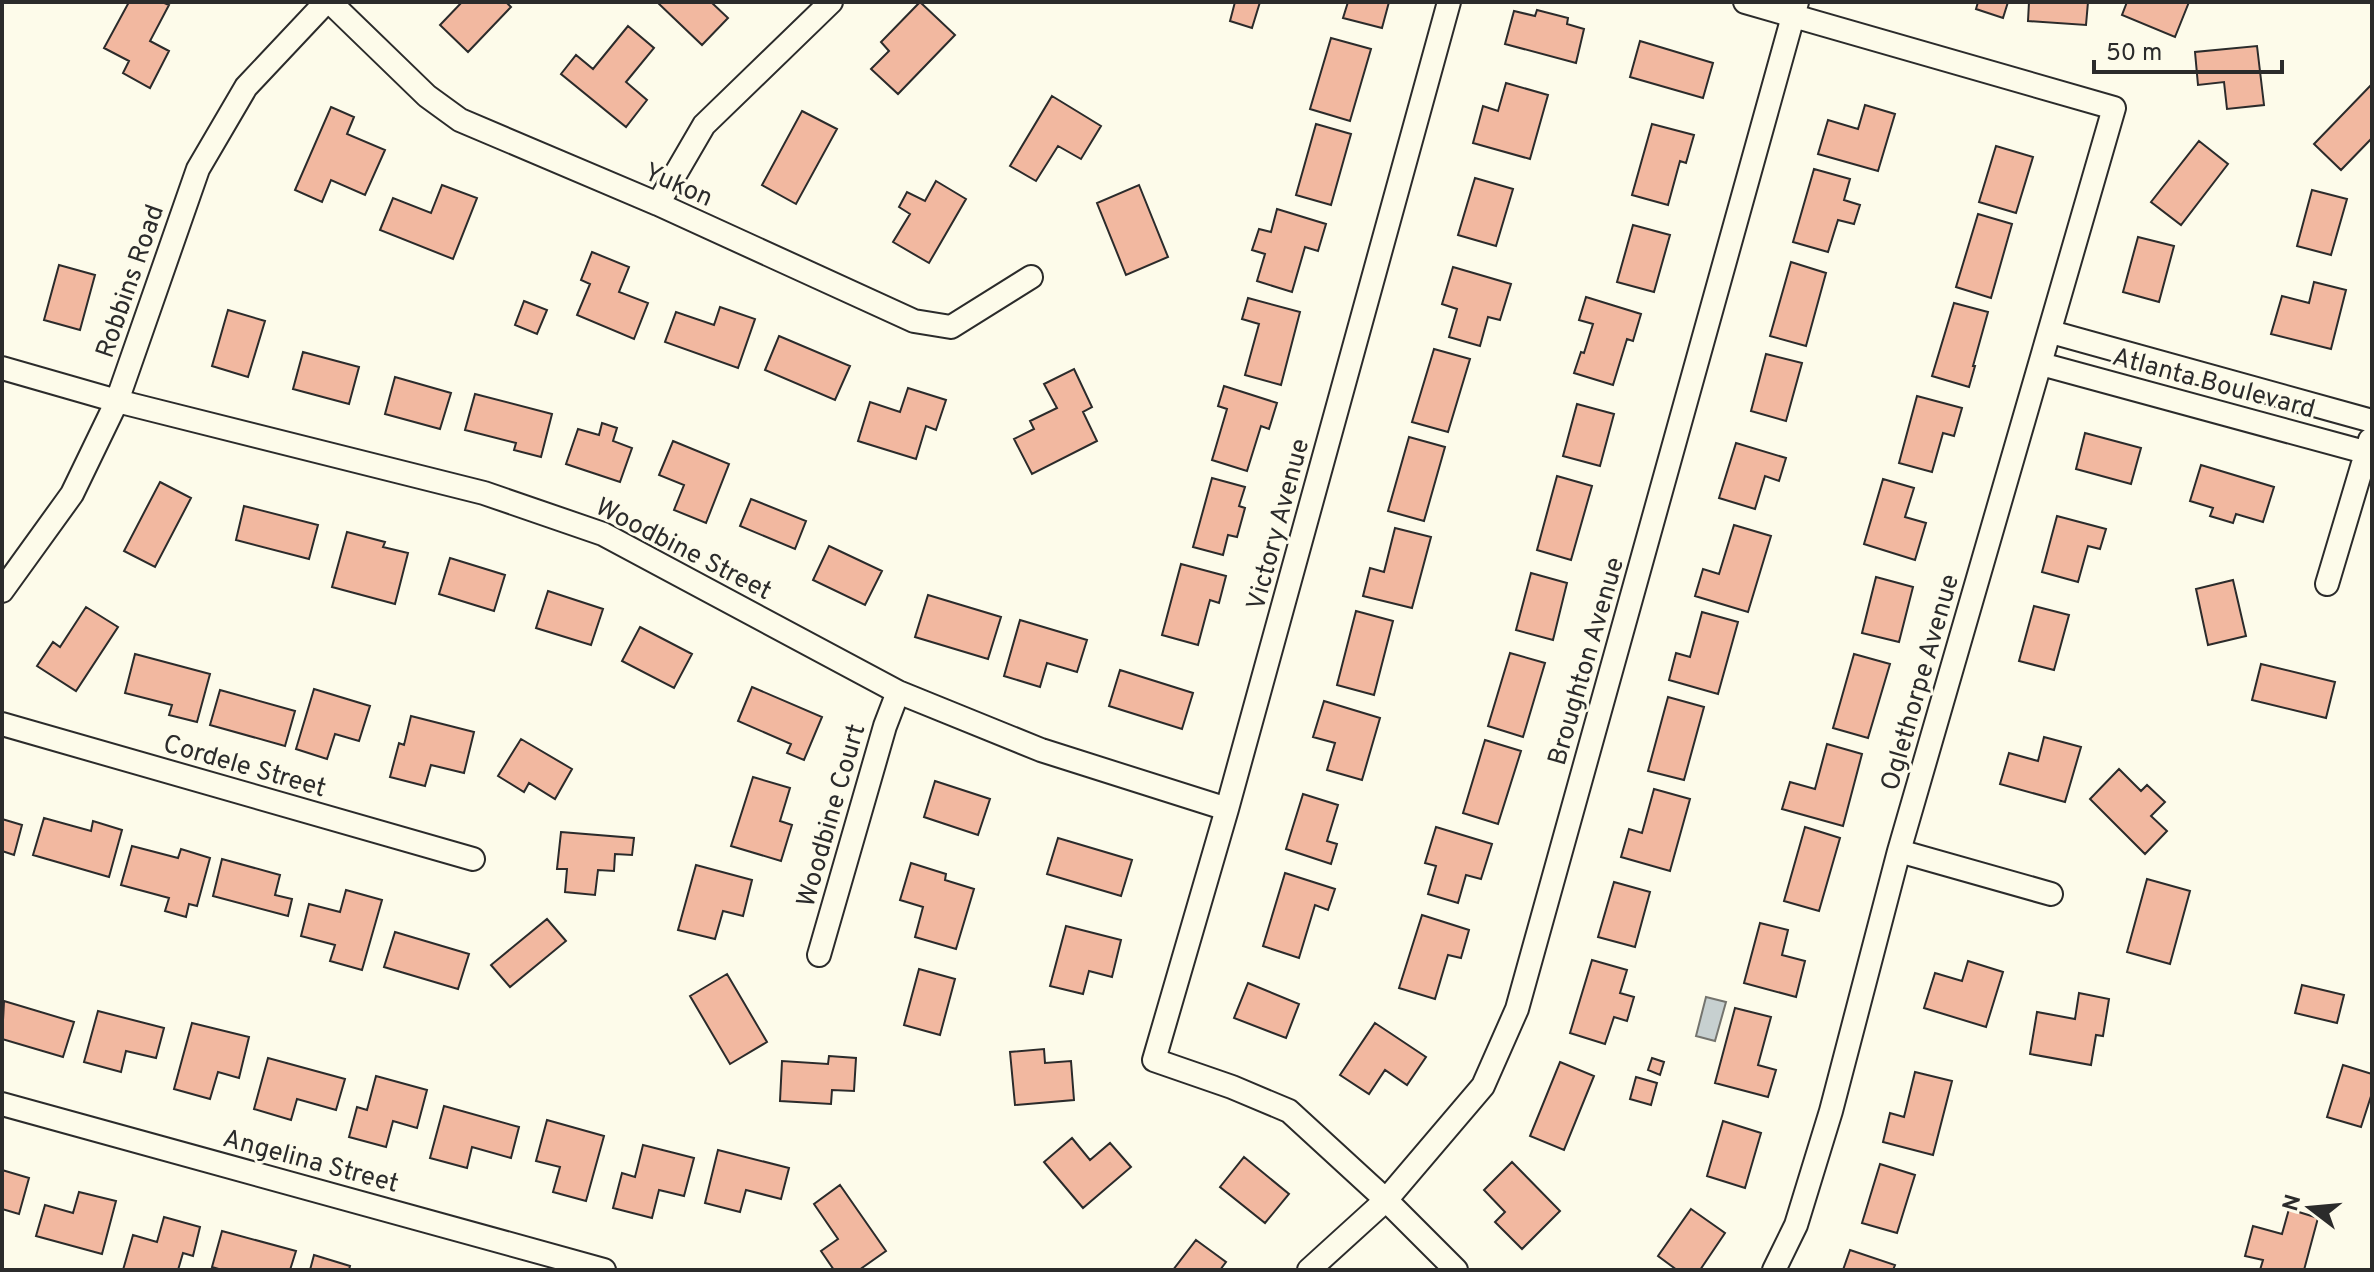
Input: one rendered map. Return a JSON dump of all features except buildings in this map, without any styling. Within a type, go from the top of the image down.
[{"type":"street","name":"Yukon","points":[[328,2],[427,96],[460,120],[658,204],[914,321],[951,327],[1031,277]]},
{"type":"street","name":"Robbins Road","points":[[2,591],[72,494],[117,401],[198,169],[246,87],[328,2]]},
{"type":"street","points":[[658,204],[704,125],[831,2]]},
{"type":"street","name":"Victory Avenue","points":[[1386,1200],[1289,1111],[1154,1060],[1227,809],[1449,2]]},
{"type":"street","points":[[1745,2],[1795,9]]},
{"type":"street","name":"Oglethorpe Avenue","points":[[1774,1270],[1796,1225],[1831,1111],[1899,851],[2114,108],[1795,9]]},
{"type":"street","name":"Broughton Avenue","points":[[1309,1270],[1386,1200],[1483,1086],[1517,1009],[1795,9]]},
{"type":"street","name":"Atlanta Boulevard","points":[[2051,332],[2372,421]]},
{"type":"street","name":"Atlanta Boulevard","points":[[2041,364],[2370,446]]},
{"type":"street","name":"Woodbine Street","points":[[2,368],[117,401],[484,493],[603,534],[898,692],[1041,750],[1227,809]]},
{"type":"street","points":[[2327,584],[2370,446]]},
{"type":"street","name":"Woodbine Court","points":[[819,955],[885,726],[898,692]]},
{"type":"street","name":"Cordele Street","points":[[2,724],[473,859]]},
{"type":"street","points":[[1899,851],[2051,894]]},
{"type":"street","name":"Angelina Street","points":[[2,1104],[604,1270]]},
{"type":"street","points":[[1386,1200],[1456,1270]]},
{"type":"shaded area","points":[[1706,997],[1726,1002],[1715,1041],[1696,1036]]}]
